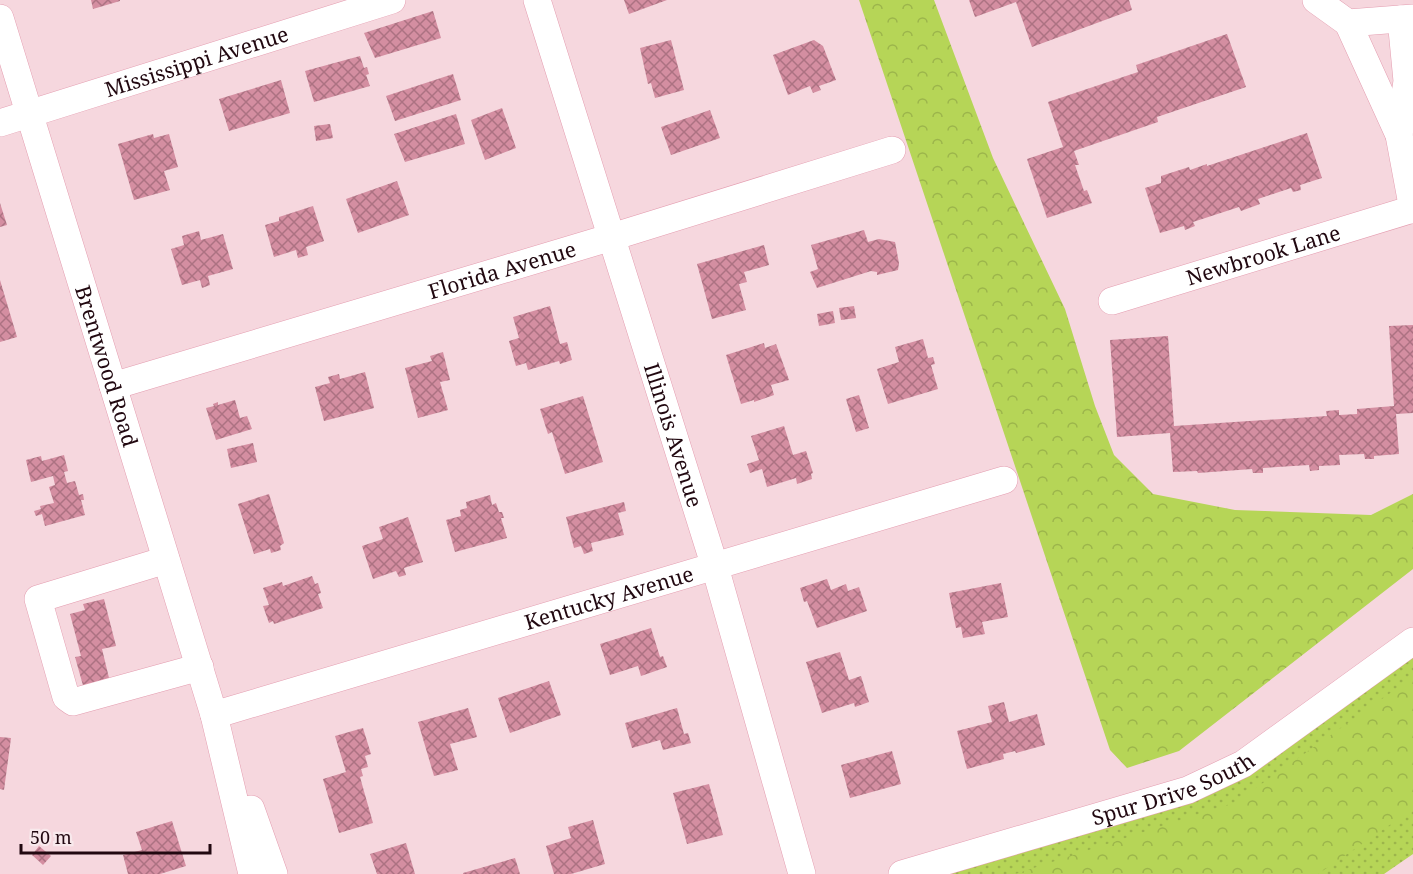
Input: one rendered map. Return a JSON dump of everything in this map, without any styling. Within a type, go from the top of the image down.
[{"type":"street","name":"Mississippi Avenue","points":[[0,123],[392,0]]},
{"type":"street","name":"Illinois Avenue","points":[[537,0],[715,567],[802,874]]},
{"type":"street","points":[[1316,0],[1348,23],[1407,19],[1407,81],[1399,135]]},
{"type":"street","name":"Brentwood Road","points":[[0,18],[200,667],[214,715],[252,874]]},
{"type":"street","name":"Newbrook Lane","points":[[1112,301],[1413,209],[1399,135],[1348,23]]},
{"type":"street","name":"Florida Avenue","points":[[113,386],[612,237],[892,150]]},
{"type":"street","name":"Kentucky Avenue","points":[[214,715],[1004,480]]},
{"type":"street","points":[[166,560],[38,599],[66,697],[73,702],[200,667]]},
{"type":"street","name":"Spur Drive South","points":[[902,874],[1188,789],[1243,764],[1413,641]]},
{"type":"street","name":"Brentwood Road","points":[[214,715],[274,874]]},
{"type":"green space","points":[[859,0],[934,0],[993,158],[1065,309],[1095,406],[1114,455],[1153,494],[1235,510],[1371,515],[1413,494],[1413,569],[1179,751],[1127,768],[1110,750]]},
{"type":"green space","points":[[1413,652],[1413,854],[1384,874],[944,874],[1200,795]]},
{"type":"green space","points":[[1413,677],[1413,809],[1318,874],[1015,874],[1236,802]]},
{"type":"building","points":[[91,0],[120,0],[120,1],[93,9]]},
{"type":"building","points":[[624,0],[667,0],[629,14]]},
{"type":"building","points":[[969,0],[1129,0],[1132,10],[1032,47],[1016,2],[975,17]]},
{"type":"building","points":[[433,11],[441,38],[375,58],[364,33]]},
{"type":"building","points":[[1227,34],[1246,87],[1157,117],[1158,122],[1074,151],[1079,165],[1075,165],[1084,191],[1087,190],[1092,203],[1047,218],[1027,159],[1063,147],[1048,102],[1138,72],[1136,65]]},
{"type":"building","points":[[671,40],[684,90],[655,98],[651,83],[648,84],[640,48]]},
{"type":"building","points":[[814,40],[823,46],[836,80],[819,86],[821,90],[813,93],[810,86],[788,95],[773,55]]},
{"type":"building","points":[[360,56],[364,68],[367,67],[369,74],[366,75],[370,86],[314,102],[305,71]]},
{"type":"building","points":[[453,74],[461,100],[395,121],[386,96]]},
{"type":"building","points":[[281,80],[290,113],[229,131],[219,99]]},
{"type":"building","points":[[502,108],[516,148],[485,160],[471,120]]},
{"type":"building","points":[[710,110],[720,138],[671,155],[661,127]]},
{"type":"building","points":[[456,114],[465,144],[405,162],[394,134]]},
{"type":"building","points":[[330,124],[333,138],[316,141],[314,126]]},
{"type":"building","points":[[1307,133],[1322,178],[1300,185],[1301,190],[1293,192],[1291,188],[1258,199],[1260,204],[1241,211],[1239,207],[1193,222],[1195,226],[1185,230],[1184,226],[1160,233],[1145,188],[1161,183],[1161,176],[1189,167],[1190,170],[1207,164],[1207,166]]},
{"type":"building","points":[[153,134],[154,138],[169,134],[178,167],[164,171],[170,190],[134,200],[118,144]]},
{"type":"building","points":[[397,181],[409,215],[358,233],[346,199]]},
{"type":"building","points":[[0,203],[7,225],[0,227]]},
{"type":"building","points":[[313,206],[324,241],[306,247],[308,255],[298,258],[296,250],[274,257],[265,225],[279,221],[279,217]]},
{"type":"building","points":[[864,230],[868,242],[879,239],[895,242],[898,270],[877,275],[877,272],[871,271],[817,288],[810,272],[818,269],[811,245]]},
{"type":"building","points":[[199,231],[201,240],[223,234],[233,269],[208,276],[210,285],[202,288],[200,280],[182,285],[171,249],[184,245],[182,236]]},
{"type":"building","points":[[764,245],[769,265],[744,272],[747,282],[739,284],[746,310],[712,319],[697,264]]},
{"type":"building","points":[[0,280],[17,337],[0,342]]},
{"type":"building","points":[[550,306],[560,344],[567,342],[572,360],[560,364],[559,361],[528,370],[526,363],[516,366],[509,341],[519,338],[513,317]]},
{"type":"building","points":[[854,306],[856,318],[841,320],[839,308]]},
{"type":"building","points":[[833,311],[835,323],[819,326],[817,314]]},
{"type":"building","points":[[1413,325],[1413,413],[1396,414],[1399,454],[1374,456],[1374,459],[1365,459],[1364,454],[1339,455],[1340,465],[1319,466],[1319,470],[1310,471],[1309,465],[1263,468],[1263,473],[1253,473],[1252,469],[1198,473],[1197,471],[1173,472],[1170,433],[1117,437],[1110,340],[1168,336],[1174,426],[1327,416],[1326,411],[1339,410],[1339,415],[1357,414],[1357,409],[1394,406],[1389,326]]},
{"type":"building","points":[[923,339],[928,358],[933,357],[935,364],[931,365],[938,389],[888,404],[877,369],[899,362],[895,347]]},
{"type":"building","points":[[764,343],[765,348],[776,344],[789,380],[771,385],[774,395],[741,404],[726,355]]},
{"type":"building","points":[[443,352],[450,380],[440,382],[448,410],[418,418],[405,368],[432,361],[430,356]]},
{"type":"building","points":[[365,372],[374,408],[324,421],[315,387],[330,383],[328,377],[339,374],[340,379]]},
{"type":"building","points":[[859,395],[869,428],[856,432],[846,399]]},
{"type":"building","points":[[583,396],[603,462],[565,474],[552,432],[548,434],[540,409]]},
{"type":"building","points":[[235,400],[240,418],[247,416],[252,429],[216,440],[206,408],[218,402],[218,405]]},
{"type":"building","points":[[784,426],[793,455],[806,451],[813,473],[811,474],[812,479],[797,484],[796,478],[767,487],[762,469],[750,473],[747,464],[759,460],[751,436]]},
{"type":"building","points":[[253,443],[257,462],[231,468],[227,449]]},
{"type":"building","points":[[64,455],[68,471],[64,472],[67,483],[75,481],[79,495],[83,494],[84,500],[81,500],[85,515],[45,526],[42,514],[36,516],[34,511],[41,509],[40,506],[54,503],[49,487],[55,485],[53,476],[31,482],[26,460],[41,456],[42,461]]},
{"type":"building","points":[[269,494],[284,543],[280,546],[281,550],[271,553],[270,549],[254,554],[238,504]]},
{"type":"building","points":[[490,495],[492,505],[496,503],[499,512],[502,512],[504,518],[501,518],[507,538],[455,552],[446,520],[461,516],[460,510],[467,508],[466,502]]},
{"type":"building","points":[[624,502],[626,511],[618,513],[624,535],[591,543],[593,551],[584,554],[581,546],[574,548],[566,517]]},
{"type":"building","points":[[408,517],[423,562],[404,568],[406,575],[399,577],[396,571],[373,579],[362,546],[383,539],[379,527]]},
{"type":"building","points":[[312,576],[315,584],[318,583],[321,593],[318,594],[323,608],[274,624],[273,621],[269,623],[263,606],[269,605],[263,588],[282,582],[283,586]]},
{"type":"building","points":[[827,579],[831,590],[846,584],[848,591],[859,587],[867,611],[817,628],[800,588]]},
{"type":"building","points":[[1001,583],[1008,617],[982,622],[985,634],[963,638],[961,627],[956,628],[949,593]]},
{"type":"building","points":[[104,599],[116,646],[102,649],[110,682],[84,689],[75,657],[81,656],[70,614],[85,610],[83,604]]},
{"type":"building","points":[[651,628],[660,657],[663,656],[667,667],[641,676],[638,666],[610,675],[600,644]]},
{"type":"building","points":[[840,652],[849,680],[861,676],[869,702],[855,707],[854,703],[822,713],[806,662]]},
{"type":"building","points":[[549,681],[561,715],[510,733],[498,698]]},
{"type":"building","points":[[1004,702],[1009,722],[1037,714],[1045,745],[1003,754],[1004,759],[967,769],[957,731],[992,722],[988,706]]},
{"type":"building","points":[[468,708],[477,737],[450,744],[458,770],[434,776],[418,722]]},
{"type":"building","points":[[677,708],[684,734],[688,733],[691,743],[663,750],[660,740],[632,748],[625,723]]},
{"type":"building","points":[[363,728],[371,754],[365,756],[368,767],[361,769],[363,776],[360,777],[373,823],[339,833],[323,779],[346,772],[335,736]]},
{"type":"building","points":[[0,737],[11,738],[4,790],[0,789]]},
{"type":"building","points":[[892,751],[901,784],[850,798],[841,765]]},
{"type":"building","points":[[709,784],[723,835],[687,844],[673,793]]},
{"type":"building","points":[[593,820],[605,864],[571,874],[554,874],[546,846],[571,838],[568,827]]},
{"type":"building","points":[[172,821],[186,866],[160,874],[128,874],[123,855],[142,850],[136,832]]},
{"type":"building","points":[[406,843],[415,874],[377,874],[370,854]]},
{"type":"building","points":[[39,846],[51,856],[43,865],[32,855]]},
{"type":"building","points":[[515,858],[520,874],[463,874],[463,873]]}]
